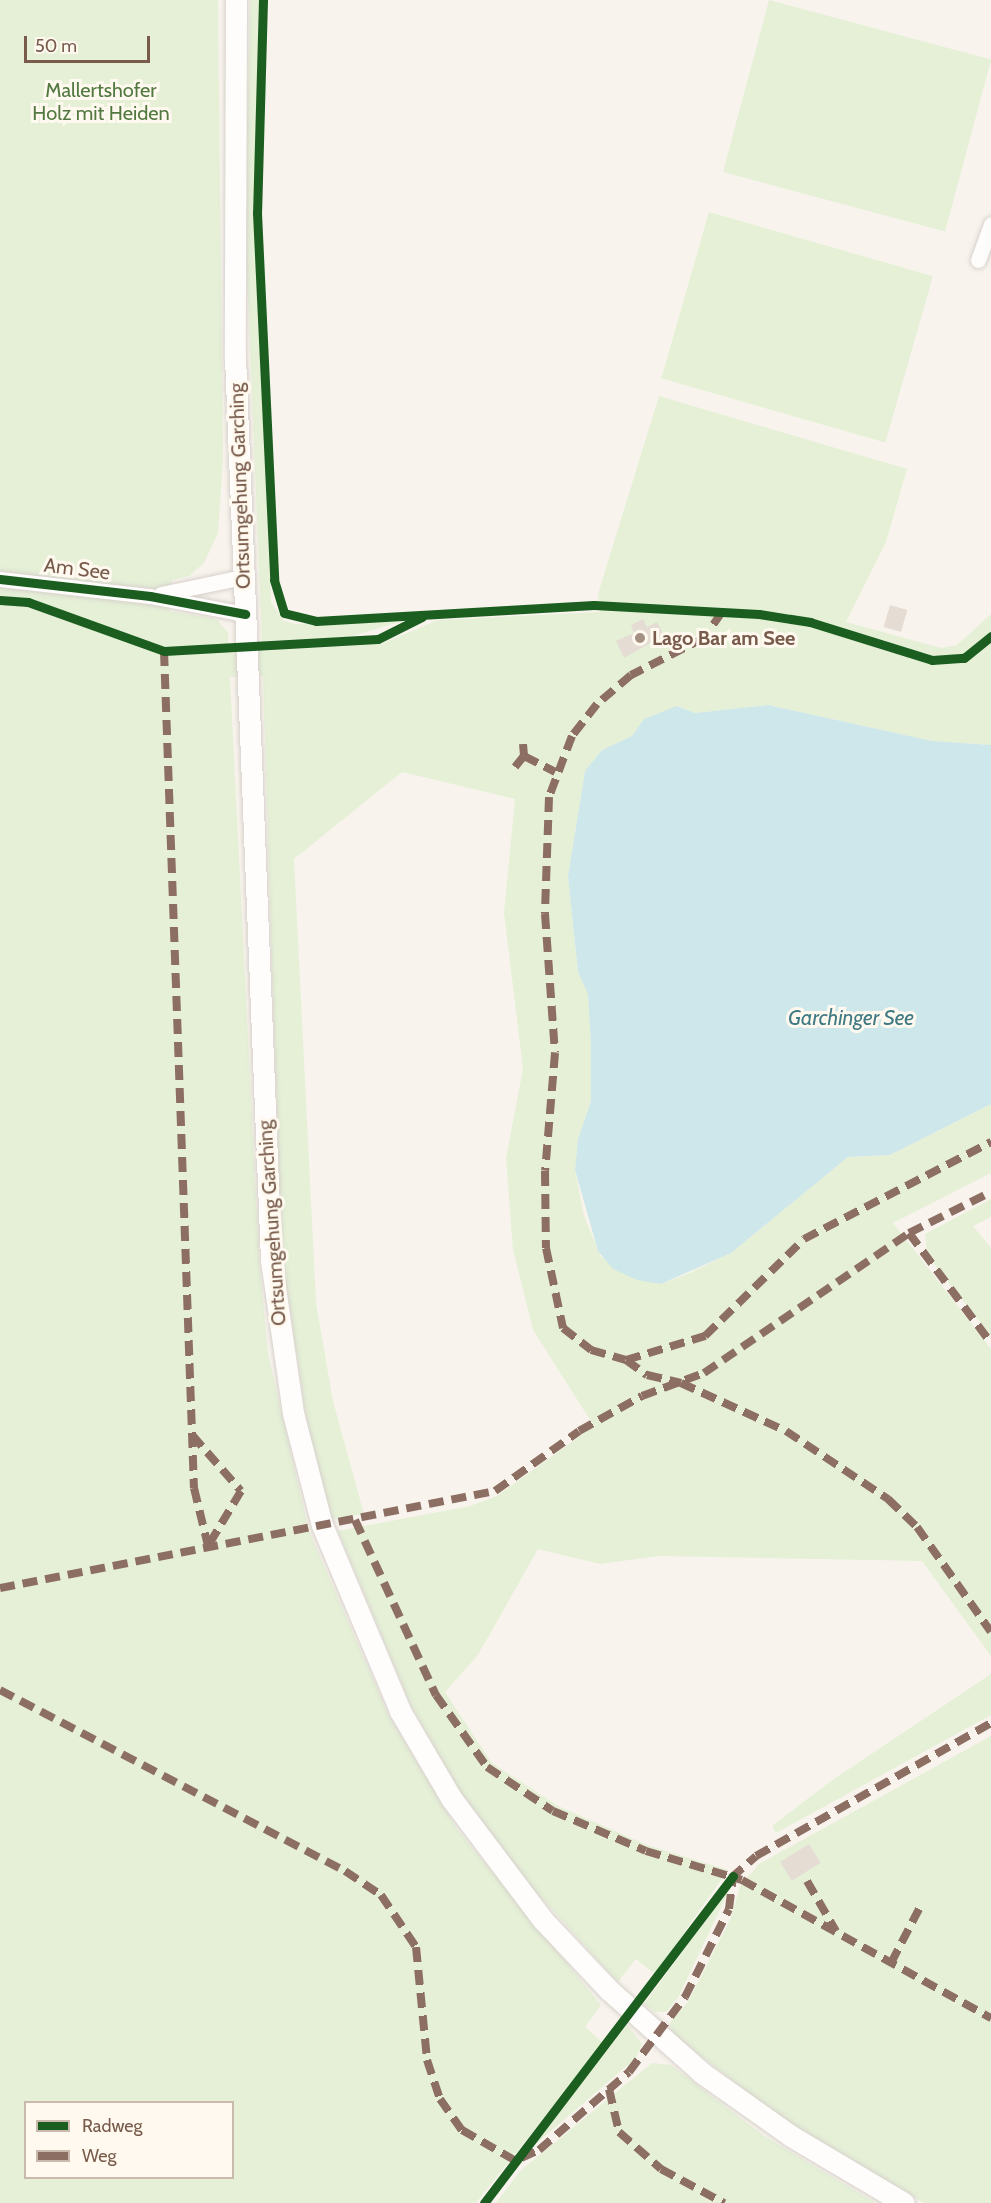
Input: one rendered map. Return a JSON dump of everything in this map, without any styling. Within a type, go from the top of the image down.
[{"type":"main road","name":"Ortsumgehung Garching","points":[[236,0],[232,204],[243,577],[271,1260],[293,1413],[345,1589],[400,1711],[451,1798],[508,1879],[576,1958],[657,2035],[741,2102],[904,2203]]},
{"type":"street","points":[[978,260],[991,224]]},
{"type":"street","points":[[150,596],[243,577]]},
{"type":"street","name":"Am See","points":[[0,579],[150,596]]},
{"type":"street","points":[[150,596],[245,614]]},
{"type":"green space","name":"Mallertshofer Holz mit Heiden","points":[[0,0],[218,0],[223,459],[218,533],[204,563],[189,576],[172,580],[169,611],[216,619],[228,632],[229,653],[381,644],[438,620],[600,612],[598,594],[659,396],[907,469],[886,542],[846,622],[941,648],[957,645],[991,614],[991,745],[932,741],[768,705],[695,713],[678,706],[644,719],[632,736],[602,750],[585,771],[568,876],[578,972],[588,993],[591,1044],[591,1101],[578,1139],[575,1170],[584,1216],[601,1257],[661,1284],[690,1273],[731,1253],[848,1157],[890,1155],[991,1104],[991,1173],[893,1223],[991,1349],[991,1656],[922,1561],[659,1556],[600,1564],[538,1549],[478,1655],[445,1692],[492,1763],[558,1806],[647,1845],[728,1870],[655,1974],[636,1959],[618,1982],[518,1872],[461,1793],[411,1706],[338,1531],[470,1506],[497,1496],[594,1426],[533,1330],[513,1250],[506,1158],[523,1069],[504,913],[515,799],[402,772],[294,859],[316,1303],[333,1401],[364,1514],[332,1519],[307,1423],[281,1251],[263,676],[230,677],[259,1258],[268,1354],[309,1531],[388,1714],[457,1829],[601,2005],[585,2027],[603,2043],[476,2203],[0,2203]]},
{"type":"green space","points":[[250,0],[259,0],[254,218],[271,602],[284,621],[296,624],[400,622],[349,637],[262,641],[245,226]]},
{"type":"green space","points":[[769,0],[991,59],[945,231],[723,172]]},
{"type":"green space","points":[[709,212],[933,276],[885,443],[661,378]]},
{"type":"green space","points":[[991,1199],[991,1217],[973,1226],[991,1248],[991,1336],[927,1255],[925,1234]]},
{"type":"green space","points":[[991,1674],[991,1715],[776,1833],[772,1826],[831,1781]]},
{"type":"green space","points":[[991,1736],[991,2203],[924,2203],[798,2131],[671,2033],[670,2023],[688,2002],[731,1918],[740,1886],[759,1864]]},
{"type":"green space","points":[[730,1888],[679,1996],[666,2012],[655,2012],[644,2004]]},
{"type":"green space","points":[[627,2025],[642,2044],[636,2058],[530,2149]]},
{"type":"green space","points":[[652,2063],[671,2065],[764,2136],[876,2203],[496,2203],[520,2171]]},
{"type":"water","name":"Garchinger See","points":[[768,705],[932,741],[991,745],[991,1104],[890,1155],[848,1157],[731,1253],[661,1284],[637,1280],[613,1269],[598,1251],[575,1170],[578,1139],[591,1101],[591,1044],[588,994],[578,972],[568,876],[585,771],[602,750],[632,736],[644,719],[677,706],[695,713]]},
{"type":"building","points":[[890,605],[907,610],[901,632],[884,627]]},
{"type":"building","name":"Lago Bar am See","points":[[643,619],[647,627],[657,622],[664,635],[624,658],[616,641],[634,633],[631,625]]},
{"type":"building","points":[[809,1844],[821,1863],[792,1881],[780,1862]]},
{"type":"marked path","points":[[722,612],[704,638],[631,675],[597,704],[572,736],[549,797],[545,914],[555,1053],[545,1171],[546,1248],[563,1328],[591,1350],[626,1360],[705,1336],[804,1239],[991,1142]]},
{"type":"marked path","points":[[164,651],[194,1488],[208,1546]]},
{"type":"marked path","points":[[523,744],[524,756],[555,772]]},
{"type":"marked path","points":[[515,767],[524,756]]},
{"type":"marked path","points":[[0,1588],[495,1491],[579,1431],[642,1396],[704,1373],[909,1233],[991,1192]]},
{"type":"marked path","points":[[909,1233],[991,1343]]},
{"type":"marked path","points":[[626,1360],[647,1375],[681,1383],[786,1431],[888,1499],[917,1527],[991,1632]]},
{"type":"marked path","points":[[192,1435],[241,1491],[208,1546]]},
{"type":"marked path","points":[[355,1520],[436,1695],[487,1767],[553,1811],[646,1851],[742,1880],[991,2018]]},
{"type":"marked path","points":[[0,1690],[345,1871],[381,1895],[416,1947],[427,2060],[440,2099],[462,2130],[516,2161]]},
{"type":"marked path","points":[[731,1878],[756,1856],[991,1723]]},
{"type":"marked path","points":[[521,2158],[539,2150],[629,2072],[685,1997],[729,1909],[733,1876]]},
{"type":"marked path","points":[[807,1881],[836,1931]]},
{"type":"marked path","points":[[891,1963],[919,1909]]},
{"type":"marked path","points":[[609,2089],[619,2132],[661,2169],[724,2203]]},
{"type":"cycle path","points":[[263,0],[257,213],[274,580],[284,613],[316,621],[594,605],[759,614],[810,622],[932,660],[964,658],[991,636]]},
{"type":"cycle path","points":[[0,579],[150,596],[245,614]]},
{"type":"cycle path","points":[[0,600],[28,602],[164,651],[378,639],[422,617]]},
{"type":"cycle path","points":[[484,2203],[733,1876]]},
{"type":"place","name":"Lago Bar am See","points":[[640,638]]}]
